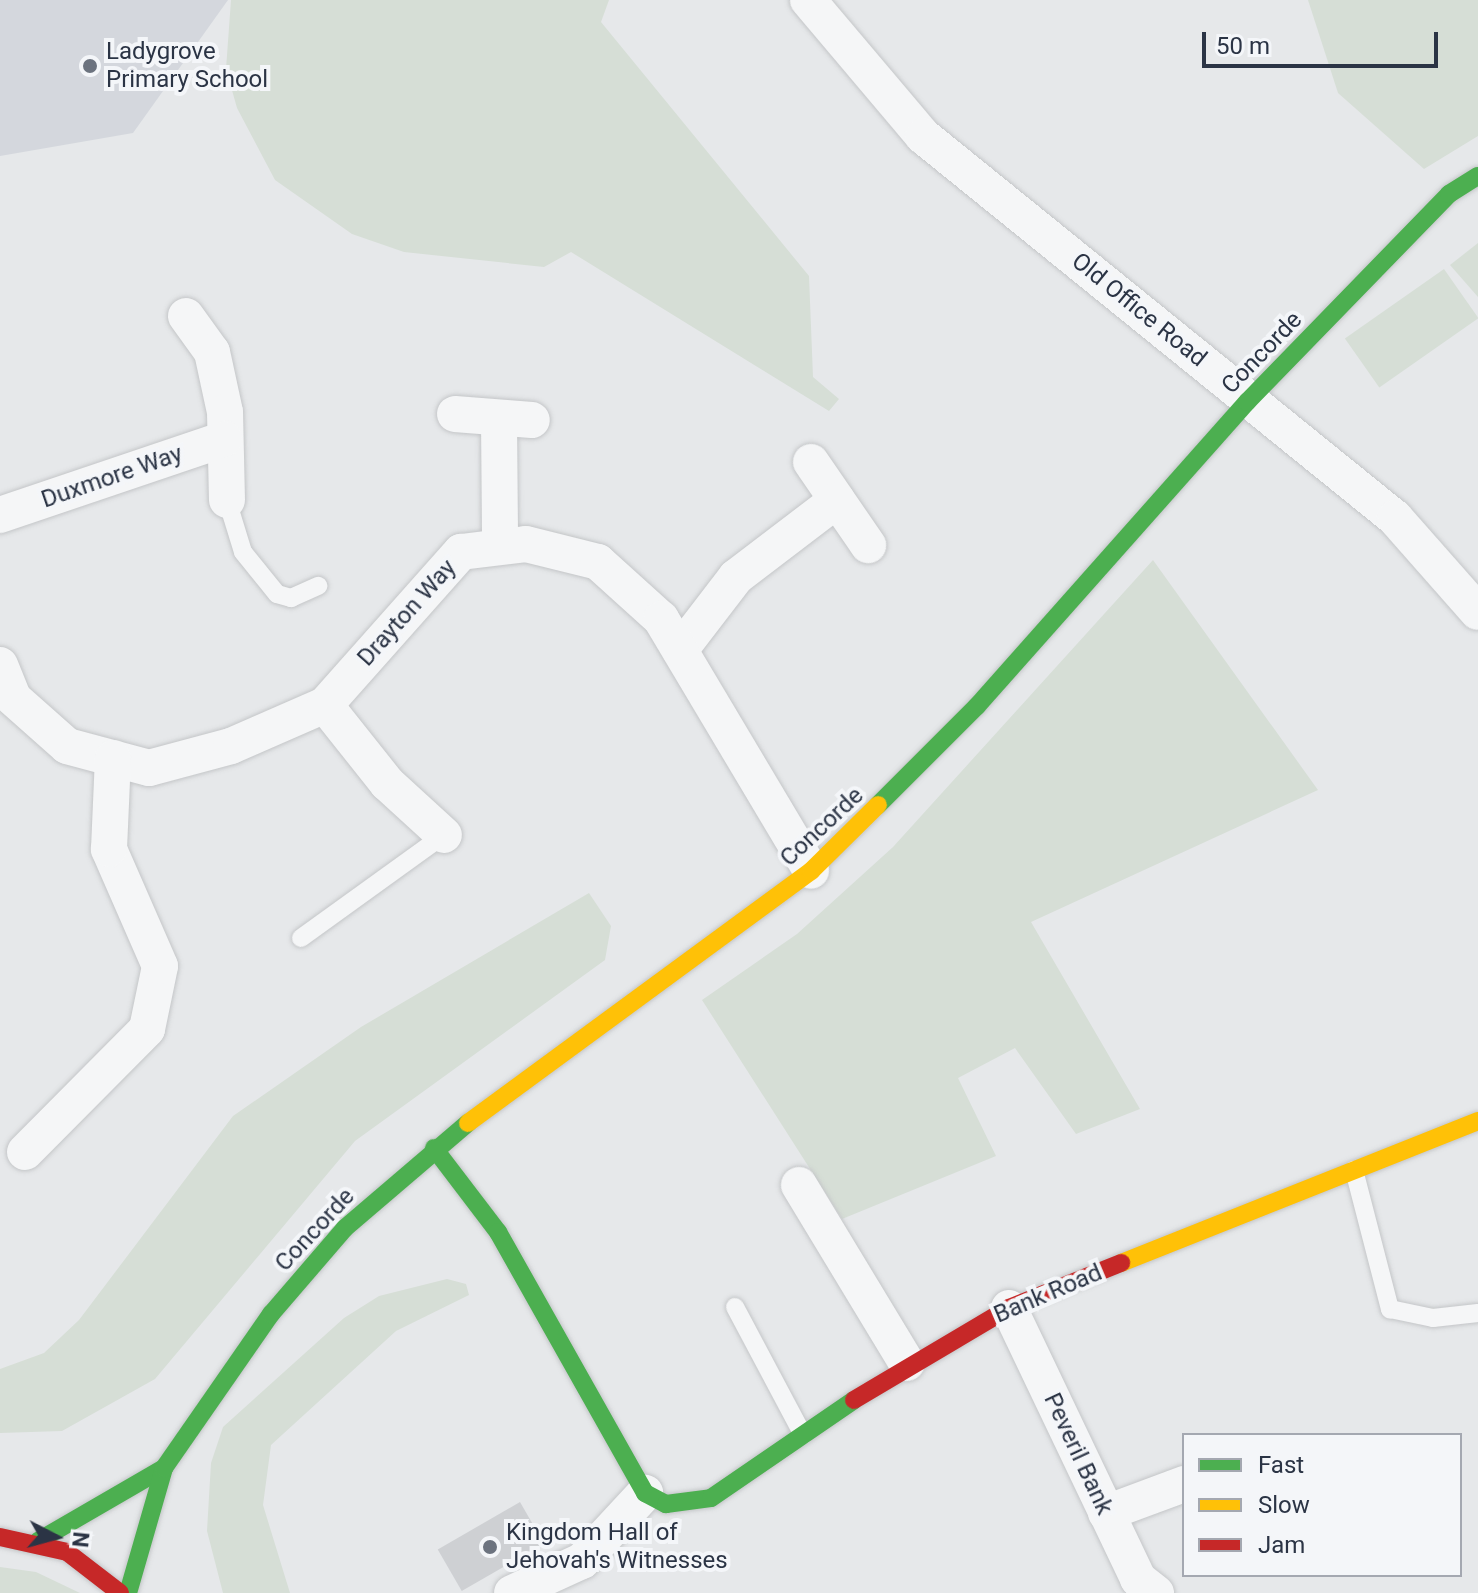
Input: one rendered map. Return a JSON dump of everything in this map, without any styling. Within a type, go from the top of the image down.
[{"type":"street","name":"Old Office Road","points":[[808,0],[923,136],[1247,402],[1395,518],[1478,612]]},
{"type":"street","name":"Concorde","points":[[128,1593],[164,1468],[271,1314],[345,1228],[434,1148],[811,871],[977,706],[1247,402],[1449,194],[1478,176]]},
{"type":"street","points":[[186,316],[212,352],[224,439],[227,500]]},
{"type":"street","points":[[455,414],[516,420],[500,545]]},
{"type":"street","name":"Duxmore Way","points":[[0,515],[224,439]]},
{"type":"street","points":[[811,462],[868,545]]},
{"type":"street","points":[[680,650],[736,577],[837,500]]},
{"type":"street","name":"Drayton Way","points":[[0,665],[13,698],[67,746],[149,768],[231,746],[325,705],[461,552],[526,544],[598,562],[661,619],[811,871]]},
{"type":"street","points":[[325,705],[387,783],[444,835]]},
{"type":"street","points":[[25,1152],[147,1029],[160,966],[109,849],[113,758]]},
{"type":"street","name":"Bank Road","points":[[645,1493],[666,1504],[711,1498],[804,1438],[907,1363],[1009,1308],[1478,1121]]},
{"type":"street","points":[[434,1148],[498,1232],[645,1493],[582,1561],[512,1593]]},
{"type":"street","points":[[799,1185],[907,1363]]},
{"type":"street","name":"Peveril Bank","points":[[1009,1308],[1138,1579],[1156,1593]]},
{"type":"street","name":"Concorde","points":[[38,1541],[164,1468]]},
{"type":"street","points":[[1106,1513],[1182,1485]]},
{"type":"street","points":[[0,1537],[38,1541],[80,1559],[120,1593]]},
{"type":"lane","points":[[227,500],[243,552],[277,594],[291,598],[318,586]]},
{"type":"lane","points":[[301,938],[444,835]]},
{"type":"lane","points":[[1354,1170],[1390,1309],[1433,1318],[1478,1313]]},
{"type":"lane","points":[[735,1307],[804,1438]]},
{"type":"shaded area","name":"Ladygrove Primary School","points":[[0,0],[228,0],[133,133],[0,156]]},
{"type":"shaded area","points":[[231,0],[609,0],[601,22],[809,276],[813,377],[839,399],[829,411],[571,252],[544,267],[404,252],[352,234],[275,180],[237,108],[226,69]]},
{"type":"shaded area","points":[[1308,0],[1478,0],[1478,136],[1424,169],[1338,93]]},
{"type":"shaded area","points":[[1478,243],[1478,297],[1450,265]]},
{"type":"shaded area","points":[[1444,269],[1478,318],[1379,388],[1345,338]]},
{"type":"shaded area","points":[[1153,560],[1318,790],[1031,922],[1140,1109],[1076,1134],[1015,1048],[958,1078],[996,1156],[842,1219],[702,1000],[797,934],[893,847]]},
{"type":"shaded area","points":[[589,893],[611,926],[605,960],[355,1141],[155,1379],[62,1431],[0,1433],[0,1369],[44,1353],[79,1320],[233,1116],[361,1027]]},
{"type":"shaded area","points":[[447,1279],[466,1284],[469,1295],[396,1331],[271,1445],[263,1505],[290,1593],[223,1593],[207,1531],[211,1463],[223,1427],[344,1318],[379,1296]]},
{"type":"shaded area","points":[[0,1567],[36,1572],[80,1593],[0,1593]]},
{"type":"building","name":"Kingdom Hall of Jehovah's Witnesses","points":[[520,1502],[544,1544],[462,1591],[438,1550]]},
{"type":"traffic: fast","points":[[878,805],[977,706],[1247,402],[1449,194],[1478,176]]},
{"type":"traffic: fast","points":[[128,1593],[164,1468],[271,1314],[345,1228],[468,1123]]},
{"type":"traffic: fast","points":[[434,1148],[498,1232],[645,1493],[666,1504],[711,1498],[854,1400]]},
{"type":"traffic: fast","points":[[38,1541],[164,1468]]},
{"type":"traffic: slow","points":[[468,1123],[811,871],[878,805]]},
{"type":"traffic: slow","points":[[1121,1263],[1478,1121]]},
{"type":"traffic: jam","points":[[854,1400],[1009,1308],[1121,1263]]},
{"type":"traffic: jam","points":[[0,1537],[67,1552],[120,1593]]},
{"type":"place","name":"Ladygrove Primary School","points":[[90,66]]},
{"type":"place","name":"Kingdom Hall of Jehovah's Witnesses","points":[[490,1547]]}]
